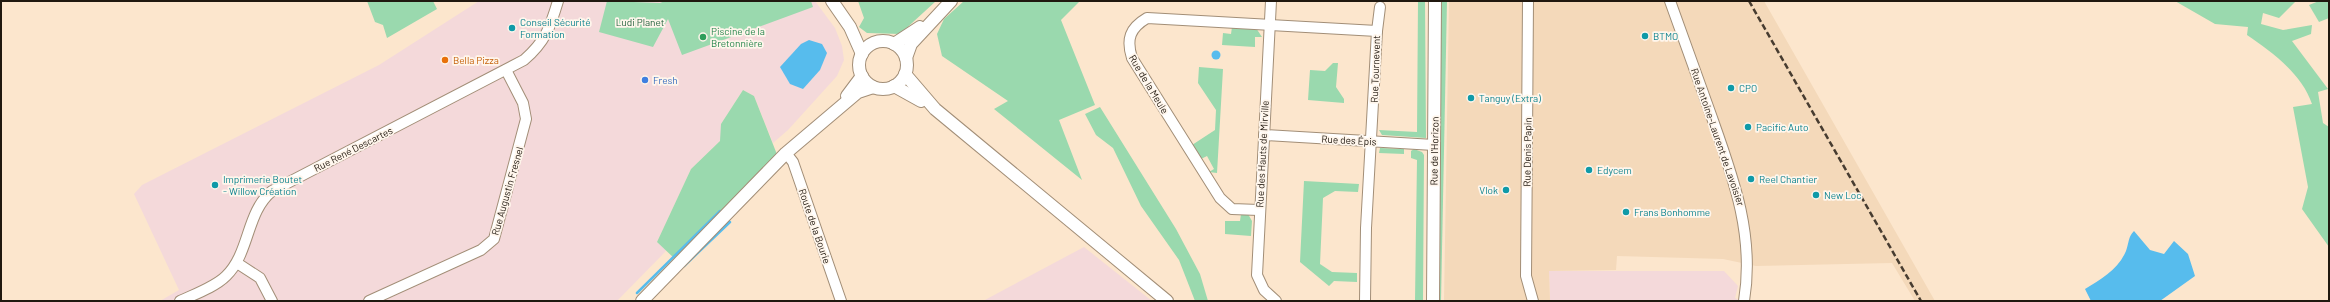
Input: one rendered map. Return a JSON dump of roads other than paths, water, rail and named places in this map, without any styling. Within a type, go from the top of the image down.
[{"type":"main road","points":[[832,1],[850,27],[862,54]]},
{"type":"main road","points":[[644,299],[834,112],[858,92],[873,87],[887,89],[894,86],[905,74],[906,58],[911,44],[932,19],[951,1]]},
{"type":"main road","name":"Rue de l'Horizon","points":[[1432,301],[1435,1]]},
{"type":"main road","points":[[894,44],[932,19]]},
{"type":"main road","points":[[850,27],[872,44]]},
{"type":"main road","points":[[873,87],[862,76],[859,69],[862,54],[872,44],[879,41],[894,44],[899,47],[906,58]]},
{"type":"main road","points":[[905,74],[934,109]]},
{"type":"main road","points":[[834,112],[862,76]]},
{"type":"main road","points":[[894,86],[934,109],[1167,301]]},
{"type":"street","points":[[506,70],[524,60],[536,50],[550,27],[558,1]]},
{"type":"street","name":"Rue des Hauts de Mirville","points":[[1271,1],[1259,210],[1257,275],[1264,290],[1276,301]]},
{"type":"street","name":"Rue Denis Papin","points":[[1528,1],[1526,276],[1534,301]]},
{"type":"street","name":"Rue Antoine-Laurent de Lavoisier","points":[[1670,1],[1741,206],[1747,265],[1744,301]]},
{"type":"street","points":[[1377,31],[1380,7]]},
{"type":"street","name":"Rue de la Meule","points":[[1259,210],[1232,209],[1220,198],[1132,58],[1128,40],[1131,31],[1139,22],[1147,18],[1270,25]]},
{"type":"street","name":"Rue Tournevent","points":[[1270,25],[1377,31],[1372,142]]},
{"type":"street","name":"Rue René Descartes","points":[[237,263],[258,206],[264,197],[272,191],[506,70]]},
{"type":"street","name":"Rue Augustin Fresnel","points":[[369,301],[481,250],[494,239],[526,119],[523,103],[506,70]]},
{"type":"street","name":"Rue des Épis","points":[[1264,135],[1434,145]]},
{"type":"street","points":[[1365,301],[1366,228],[1372,142]]},
{"type":"street","name":"Route de la Bourie","points":[[789,156],[841,301]]},
{"type":"street","points":[[180,301],[226,276],[237,263],[260,278],[272,301]]},
{"type":"water","points":[[809,40],[822,44],[827,53],[820,70],[803,89],[790,84],[780,67],[801,44]]},
{"type":"water","points":[[1214,51],[1218,51],[1220,55],[1218,59],[1214,59],[1212,57],[1212,53]]},
{"type":"water","points":[[2134,231],[2150,250],[2164,254],[2174,241],[2188,254],[2195,276],[2160,301],[2091,301],[2085,289],[2114,269],[2123,258]]},
{"type":"waterway","points":[[637,293],[720,211]]},
{"type":"waterway","points":[[684,266],[730,222]]},
{"type":"railway","points":[[1749,1],[1921,301]]},
{"type":"place","name":"Conseil Sécurité Formation","points":[[512,28]]},
{"type":"place","name":"BTMO","points":[[1645,36]]},
{"type":"place","name":"Piscine de la Bretonnière","points":[[703,37]]},
{"type":"place","name":"Bella Pizza","points":[[445,60]]},
{"type":"place","name":"Fresh","points":[[645,80]]},
{"type":"place","name":"CPO","points":[[1731,88]]},
{"type":"place","name":"Tanguy (Extra)","points":[[1471,98]]},
{"type":"place","name":"Pacific Auto","points":[[1748,127]]},
{"type":"place","name":"Edycem","points":[[1589,170]]},
{"type":"place","name":"Reel Chantier","points":[[1751,179]]},
{"type":"place","name":"Imprimerie Boutet - Willow Création","points":[[215,185]]},
{"type":"place","name":"Vlok","points":[[1506,190]]},
{"type":"place","name":"New Loc","points":[[1816,195]]},
{"type":"place","name":"Frans Bonhomme","points":[[1626,212]]},
{"type":"park label","name":"Ludi Planet","points":[[640,22]]}]
